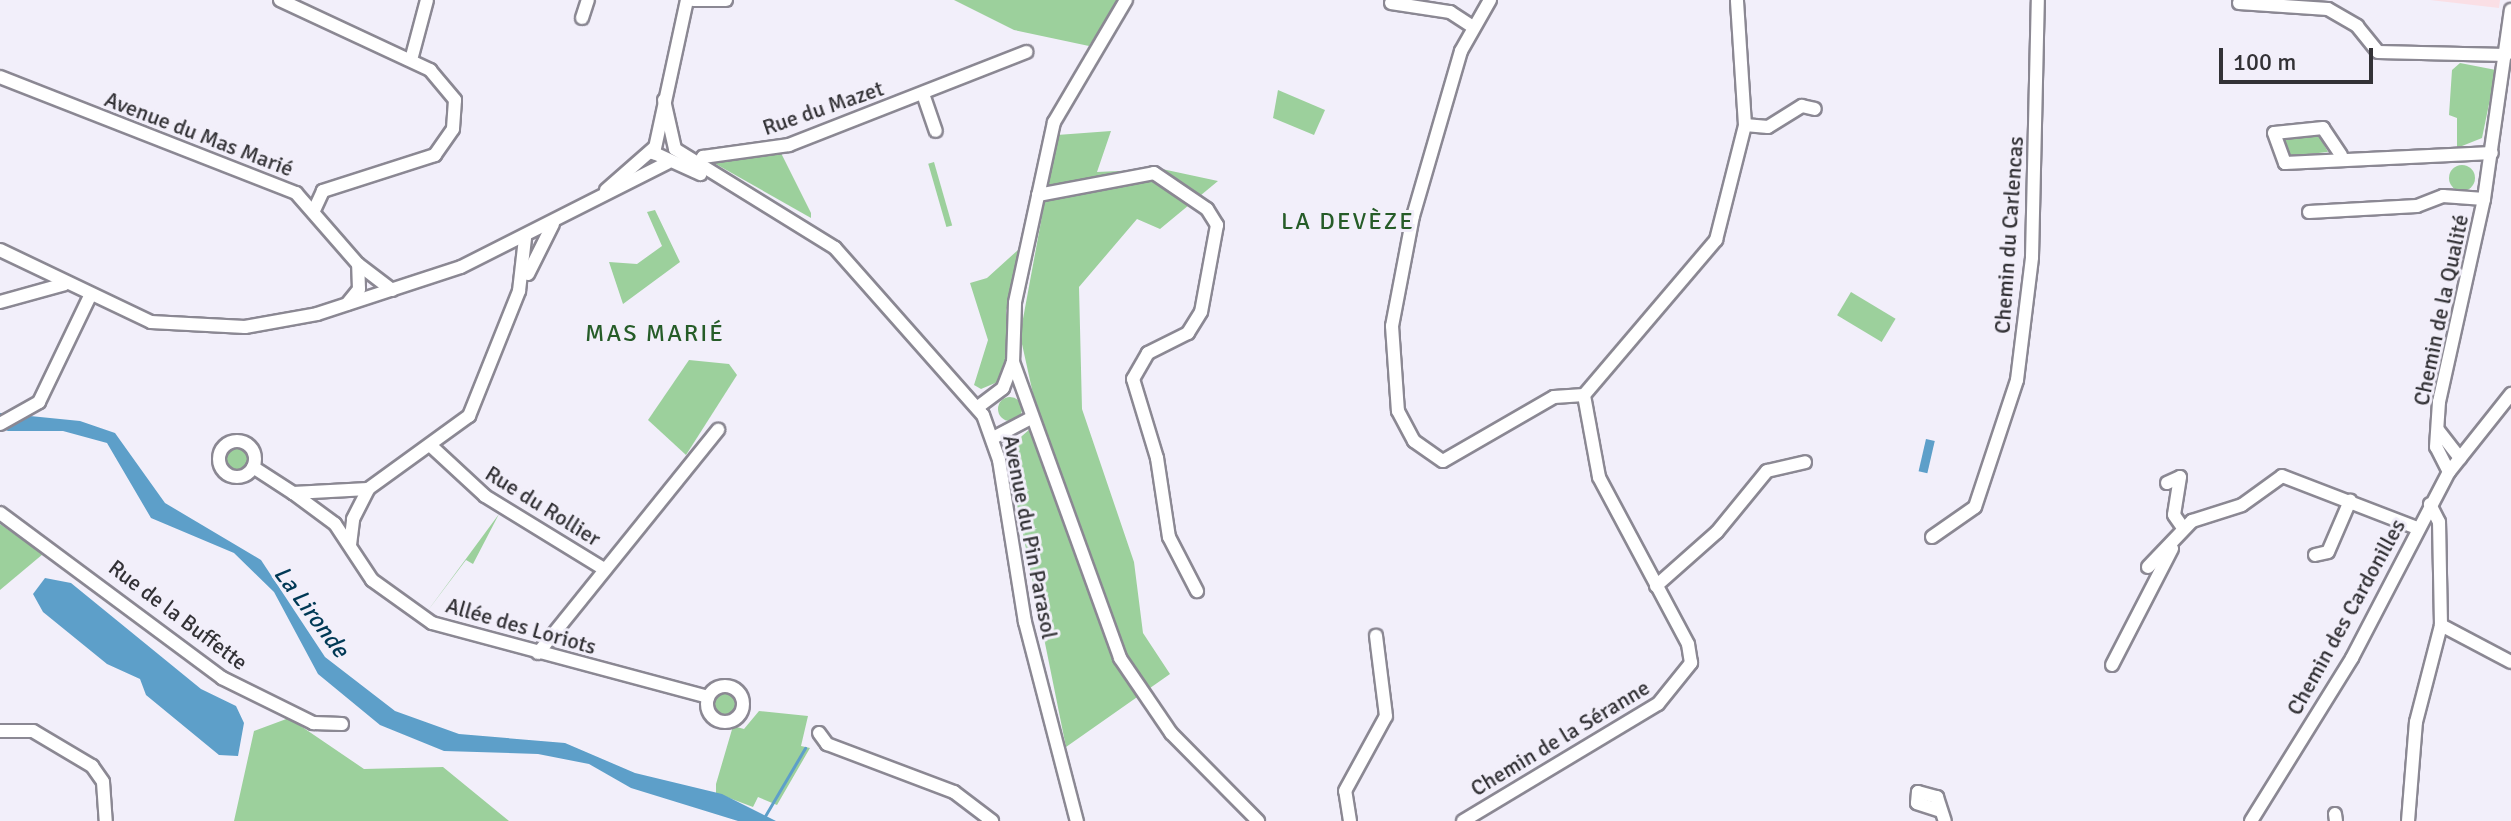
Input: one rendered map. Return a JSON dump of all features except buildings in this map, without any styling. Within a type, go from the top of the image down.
[{"type":"street","points":[[280,0],[411,60],[452,90],[456,114],[448,139],[430,159],[323,191],[296,193]]},
{"type":"street","points":[[411,60],[427,0]]},
{"type":"street","points":[[582,18],[588,0]]},
{"type":"street","points":[[668,163],[655,147],[690,0],[726,0]]},
{"type":"street","points":[[1126,0],[1062,104],[1038,195],[1015,303],[1013,362],[1031,418],[1126,669],[1171,733],[1258,821]]},
{"type":"street","points":[[1490,0],[1473,27],[1403,265],[1391,338],[1398,411],[1414,441],[1443,461],[1554,397],[1584,395],[1709,254],[1745,125],[1737,0]]},
{"type":"street","name":"Chemin du Carlencas","points":[[1932,537],[1975,507],[2017,380],[2032,257],[2038,0]]},
{"type":"street","points":[[1391,3],[1450,12],[1473,27]]},
{"type":"street","points":[[2239,3],[2328,9],[2378,52],[2506,55]]},
{"type":"street","name":"Chemin de la Qualité","points":[[2449,472],[2436,447],[2438,430],[2492,153],[2511,10]]},
{"type":"street","name":"Rue du Mazet","points":[[697,168],[715,154],[789,145],[1026,52]]},
{"type":"street","name":"Avenue du Mas Marié","points":[[0,77],[296,193],[358,264],[392,290]]},
{"type":"street","points":[[923,94],[936,131]]},
{"type":"street","points":[[0,250],[90,296],[151,322],[191,329],[294,320],[392,290],[525,238],[668,163],[672,146],[664,100]]},
{"type":"street","points":[[1745,125],[1768,127],[1802,106],[1815,109]]},
{"type":"street","points":[[2341,155],[2323,128],[2274,133],[2285,163],[2341,155],[2433,161],[2492,153]]},
{"type":"street","points":[[581,209],[655,147],[672,146]]},
{"type":"street","name":"Avenue du Pin Parasol","points":[[672,146],[697,168],[769,204],[863,274],[978,407],[993,438],[1025,622],[1077,821]]},
{"type":"street","name":"Avenue du Pin Parasol","points":[[668,163],[697,168]]},
{"type":"street","points":[[1038,195],[1154,173],[1207,209],[1217,225],[1201,312],[1188,333],[1148,353],[1133,379],[1157,458],[1169,537],[1197,591]]},
{"type":"street","points":[[313,212],[323,191]]},
{"type":"street","name":"Chemin de la Qualité","points":[[2309,212],[2417,206],[2443,196],[2484,199]]},
{"type":"street","points":[[351,547],[353,519],[368,489],[469,416],[520,287],[553,224]]},
{"type":"street","points":[[520,287],[525,238]]},
{"type":"street","points":[[344,306],[359,289],[358,264]]},
{"type":"street","points":[[0,302],[65,284]]},
{"type":"street","points":[[0,424],[39,402],[90,296]]},
{"type":"street","points":[[978,407],[1003,388],[1013,362]]},
{"type":"street","name":"Chemin des Cardonilles","points":[[2251,821],[2352,658],[2417,528],[2449,472],[2511,394]]},
{"type":"street","name":"Chemin de la Séranne","points":[[1463,821],[1658,704],[1683,679],[1688,644],[1599,477],[1584,395]]},
{"type":"street","points":[[993,438],[1031,418]]},
{"type":"street","points":[[538,653],[601,567],[718,430]]},
{"type":"street","name":"Chemin de la Qualité","points":[[2438,430],[2460,458]]},
{"type":"street","name":"Rue du Rollier","points":[[430,445],[485,496],[601,567]]},
{"type":"street","points":[[1656,586],[1717,532],[1767,471],[1805,462]]},
{"type":"street","name":"Allée des Loriots","points":[[253,467],[326,514],[372,580],[432,623],[708,697]]},
{"type":"street","points":[[2148,567],[2183,528],[2242,505],[2282,476],[2417,528]]},
{"type":"street","points":[[2167,483],[2180,477],[2174,515],[2183,528]]},
{"type":"street","points":[[293,493],[368,489]]},
{"type":"street","points":[[2315,555],[2328,552],[2350,501]]},
{"type":"street","points":[[2408,821],[2416,722],[2441,625],[2439,522],[2430,504]]},
{"type":"street","name":"Rue de la Buffette","points":[[0,513],[222,678],[313,723],[342,724]]},
{"type":"street","points":[[2112,665],[2183,528]]},
{"type":"street","points":[[2441,625],[2511,662]]},
{"type":"street","points":[[1350,821],[1345,791],[1386,716],[1376,636]]},
{"type":"street","points":[[0,731],[33,731],[92,766],[103,782],[106,821]]},
{"type":"street","points":[[819,733],[827,744],[954,792],[992,821]]},
{"type":"shaded area","points":[[2430,0],[2500,0],[2499,8]]},
{"type":"green space","points":[[954,0],[1119,0],[1089,46],[1014,30]]},
{"type":"green space","points":[[2460,63],[2496,70],[2482,138],[2457,148],[2457,118],[2449,115],[2452,70]]},
{"type":"green space","points":[[1278,90],[1325,110],[1314,135],[1273,118]]},
{"type":"green space","points":[[1111,131],[1097,172],[1162,169],[1218,181],[1160,229],[1137,219],[1079,287],[1082,409],[1134,562],[1143,633],[1170,674],[1066,747],[1006,450],[1039,421],[1020,335],[1057,135]]},
{"type":"green space","points":[[2317,132],[2328,152],[2290,156],[2281,136]]},
{"type":"green space","points":[[781,153],[811,213],[811,218],[714,163]]},
{"type":"green space","points":[[934,162],[952,225],[946,227],[928,164]]},
{"type":"green space","points":[[2462,165],[2471,169],[2475,178],[2471,187],[2462,191],[2453,187],[2449,178],[2453,169]]},
{"type":"green space","points":[[655,210],[680,262],[623,304],[609,262],[637,264],[662,246],[647,212]]},
{"type":"green space","points":[[1029,240],[1006,311],[1009,356],[1000,381],[981,389],[974,385],[988,340],[970,283],[987,278]]},
{"type":"green space","points":[[1851,292],[1896,319],[1882,342],[1837,315]]},
{"type":"green space","points":[[689,360],[729,364],[737,375],[686,455],[648,420]]},
{"type":"green space","points":[[1010,397],[1021,404],[1022,409],[1015,420],[1010,421],[999,414],[998,409],[1005,398]]},
{"type":"green space","points":[[238,447],[246,451],[250,459],[246,467],[238,471],[230,467],[226,459],[230,451]]},
{"type":"green space","points":[[499,514],[473,564],[466,560],[426,613]]},
{"type":"green space","points":[[0,524],[43,554],[0,590]]},
{"type":"green space","points":[[725,690],[735,694],[739,704],[735,714],[725,718],[715,714],[711,704],[715,694]]},
{"type":"green space","points":[[759,711],[808,716],[801,746],[810,748],[777,805],[758,797],[753,807],[716,793],[716,784],[733,726],[744,729]]},
{"type":"green space","points":[[289,718],[364,769],[443,767],[509,821],[234,821],[254,731]]},
{"type":"water","points":[[0,413],[80,421],[115,433],[165,503],[261,560],[325,657],[395,711],[459,734],[565,743],[635,773],[722,794],[776,821],[738,821],[631,788],[589,764],[538,754],[444,751],[380,725],[318,674],[274,592],[234,553],[151,518],[107,443],[63,431],[8,431],[0,428]]},
{"type":"water","points":[[1926,439],[1935,441],[1927,473],[1919,471]]},
{"type":"water","points":[[45,578],[71,583],[201,689],[236,706],[244,723],[238,756],[219,755],[146,695],[140,679],[107,664],[43,612],[33,594]]},
{"type":"waterway","points":[[762,821],[805,748]]},
{"type":"district","name":"LA DEVÈZE","points":[[1348,222]]},
{"type":"district","name":"MAS MARIÉ","points":[[655,334]]},
{"type":"water label","name":"La Lironde","points":[[311,612]]}]
